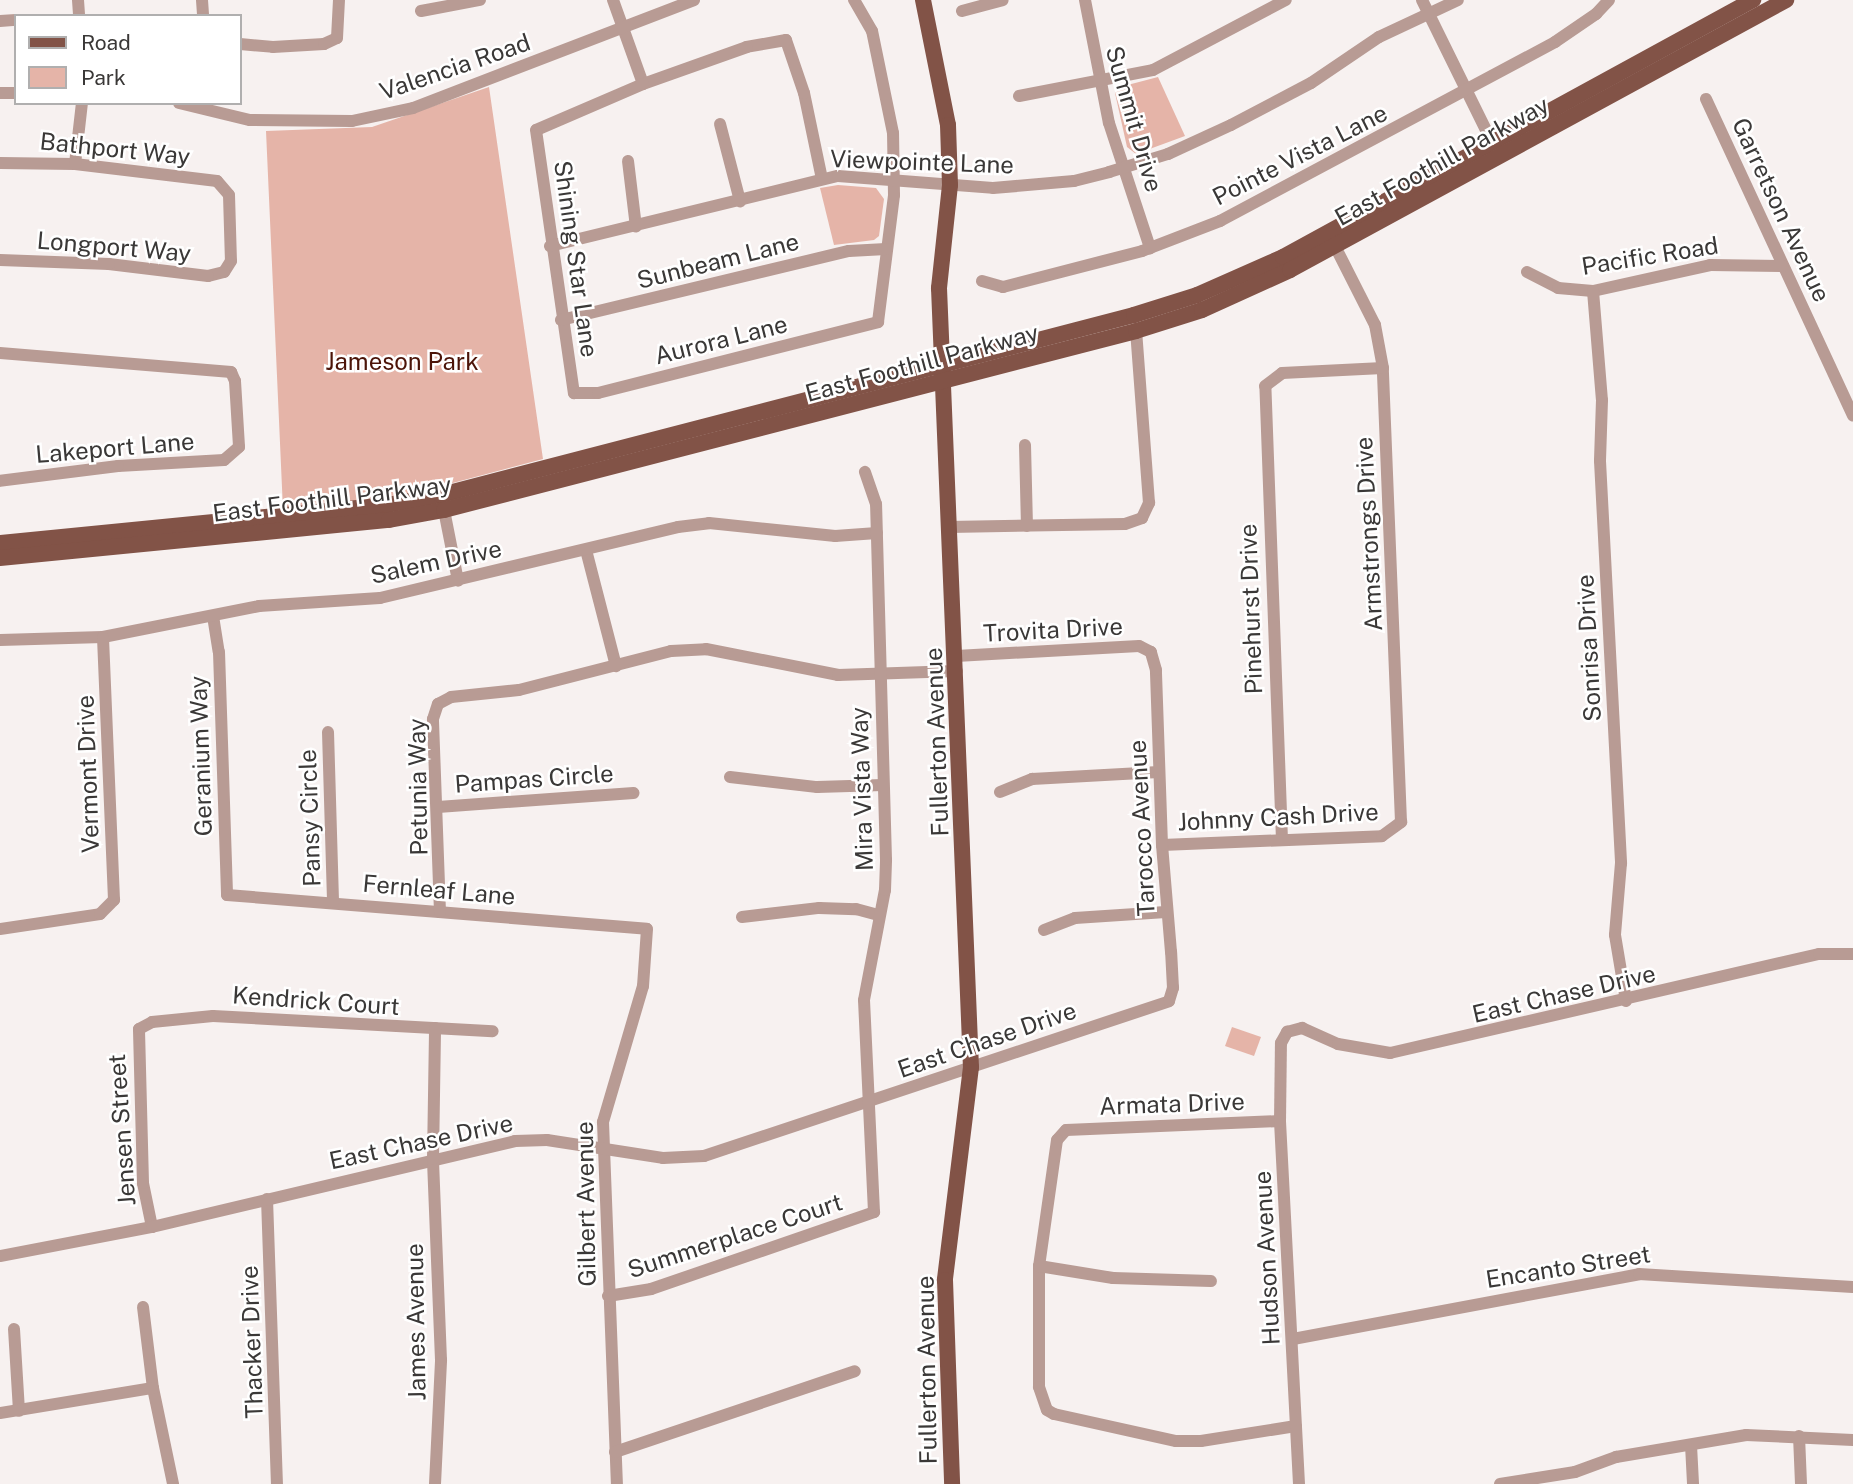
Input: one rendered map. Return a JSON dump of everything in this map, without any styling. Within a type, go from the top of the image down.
[{"type":"main road","name":"Fullerton Avenue","points":[[923,0],[948,125],[950,185],[939,288],[941,374],[957,664],[971,1067],[944,1280],[953,1484]]},
{"type":"main road","name":"East Foothill Parkway","points":[[0,558],[389,520],[444,510],[941,374],[1208,291],[1283,257],[1753,0]]},
{"type":"main road","name":"East Foothill Parkway","points":[[0,542],[427,497],[941,374],[1136,331],[1247,291],[1335,246],[1786,0]]},
{"type":"street","points":[[242,44],[273,47],[324,44],[337,38],[340,0]]},
{"type":"street","points":[[421,11],[480,0]]},
{"type":"street","points":[[612,0],[643,83],[747,47],[786,40],[804,93],[822,179]]},
{"type":"street","name":"Valencia Road","points":[[198,105],[250,120],[352,121],[414,108],[694,0]]},
{"type":"street","points":[[854,0],[872,31],[893,133],[894,181],[886,249]]},
{"type":"street","points":[[962,11],[1003,0]]},
{"type":"street","name":"Summit Drive","points":[[1085,0],[1099,81],[1123,167],[1150,248]]},
{"type":"street","points":[[1019,96],[1153,70],[1286,0]]},
{"type":"street","points":[[1422,0],[1465,92],[1493,142]]},
{"type":"street","name":"Viewpointe Lane","points":[[550,246],[636,228],[822,179],[950,185],[1043,184],[1123,167],[1168,154],[1231,125],[1311,83],[1379,37],[1458,0]]},
{"type":"street","name":"Pointe Vista Lane","points":[[982,281],[1003,287],[1150,248],[1220,221],[1555,42],[1596,14],[1609,0]]},
{"type":"street","name":"Shining Star Lane","points":[[574,393],[550,246],[537,130],[643,83]]},
{"type":"street","name":"Garretson Avenue","points":[[1706,99],[1853,415]]},
{"type":"street","points":[[75,164],[82,105]]},
{"type":"street","points":[[720,124],[740,201]]},
{"type":"street","points":[[628,161],[636,228]]},
{"type":"street","name":"Bathport Way","points":[[0,163],[75,164],[217,181],[225,185],[229,195],[231,261],[224,272]]},
{"type":"street","name":"Armstrongs Drive","points":[[1335,246],[1375,325],[1383,368],[1403,812],[1397,829]]},
{"type":"street","name":"Sunbeam Lane","points":[[561,320],[849,251],[886,249]]},
{"type":"street","name":"Aurora Lane","points":[[574,393],[598,393],[878,322],[886,249]]},
{"type":"street","name":"Longport Way","points":[[0,260],[109,264],[208,276],[224,272]]},
{"type":"street","name":"Pacific Road","points":[[1527,272],[1558,288],[1593,291],[1677,269],[1783,266]]},
{"type":"street","name":"Sonrisa Drive","points":[[1593,291],[1602,400],[1600,461],[1621,863],[1615,935],[1626,1001]]},
{"type":"street","points":[[949,527],[1125,524],[1135,522],[1147,511],[1136,331]]},
{"type":"street","name":"Lakeport Lane","points":[[0,354],[231,372],[235,381],[239,447],[233,456],[0,481]]},
{"type":"street","name":"Pinehurst Drive","points":[[1282,840],[1264,395],[1271,378],[1282,373],[1383,368]]},
{"type":"street","points":[[1025,445],[1027,526]]},
{"type":"street","name":"Mira Vista Way","points":[[865,472],[876,504],[885,890],[864,1000],[874,1212]]},
{"type":"street","points":[[444,510],[458,581]]},
{"type":"street","name":"Salem Drive","points":[[0,640],[103,636],[259,606],[380,598],[678,527],[709,523],[835,536],[877,533]]},
{"type":"street","points":[[586,551],[616,666]]},
{"type":"street","name":"Geranium Way","points":[[213,615],[219,652],[227,895]]},
{"type":"street","name":"Vermont Drive","points":[[0,929],[100,914],[110,908],[114,900],[103,636]]},
{"type":"street","name":"Trovita Drive","points":[[438,704],[451,697],[519,690],[671,651],[706,649],[838,675],[1139,646],[1151,652]]},
{"type":"street","name":"Tarocco Avenue","points":[[1151,652],[1156,670],[1161,845],[1173,988],[1169,1001]]},
{"type":"street","name":"Petunia Way","points":[[438,704],[433,719],[440,912]]},
{"type":"street","name":"Pansy Circle","points":[[328,732],[333,902]]},
{"type":"street","points":[[1000,792],[1032,779],[1160,772]]},
{"type":"street","points":[[730,777],[817,787],[883,785]]},
{"type":"street","name":"Pampas Circle","points":[[438,807],[633,793]]},
{"type":"street","name":"Johnny Cash Drive","points":[[1161,845],[1382,835],[1397,829]]},
{"type":"street","name":"Fernleaf Lane","points":[[227,895],[647,929]]},
{"type":"street","points":[[742,917],[819,908],[856,909],[880,915]]},
{"type":"street","points":[[1044,930],[1075,918],[1166,912]]},
{"type":"street","name":"Gilbert Avenue","points":[[617,1484],[603,1122],[611,1084],[643,986],[647,929]]},
{"type":"street","name":"East Chase Drive","points":[[1287,1032],[1302,1028],[1338,1044],[1390,1053],[1626,1001],[1819,954],[1853,954]]},
{"type":"street","name":"East Chase Drive","points":[[0,1256],[152,1227],[515,1140],[547,1140],[691,1158],[870,1103],[1169,1001]]},
{"type":"street","name":"Kendrick Court","points":[[139,1029],[152,1022],[213,1016],[493,1031]]},
{"type":"street","name":"James Avenue","points":[[435,1028],[433,1159],[441,1360],[435,1484]]},
{"type":"street","name":"Jensen Street","points":[[139,1029],[143,1183],[152,1227]]},
{"type":"street","name":"Hudson Avenue","points":[[1287,1032],[1281,1043],[1280,1121],[1299,1484]]},
{"type":"street","name":"Armata Drive","points":[[1039,1266],[1057,1140],[1066,1130],[1280,1121]]},
{"type":"street","name":"Thacker Drive","points":[[267,1199],[277,1484]]},
{"type":"street","name":"Summerplace Court","points":[[608,1296],[651,1289],[874,1212]]},
{"type":"street","points":[[1211,1281],[1113,1278],[1039,1266],[1039,1387],[1047,1410],[1176,1441],[1201,1441],[1296,1426]]},
{"type":"street","name":"Encanto Street","points":[[1293,1339],[1639,1274],[1853,1287]]},
{"type":"street","points":[[143,1307],[153,1388],[173,1484]]},
{"type":"street","points":[[14,1329],[19,1410]]},
{"type":"street","points":[[615,1452],[855,1371]]},
{"type":"street","points":[[0,1413],[153,1388]]},
{"type":"street","points":[[1500,1484],[1575,1478],[1616,1457],[1746,1435],[1853,1440]]},
{"type":"street","points":[[1799,1436],[1801,1484]]},
{"type":"street","points":[[1691,1445],[1693,1484]]},
{"type":"green space","points":[[1158,77],[1185,136],[1136,154],[1127,147],[1115,93],[1120,87]]},
{"type":"green space","name":"Jameson Park","points":[[489,87],[543,459],[415,493],[283,510],[266,131],[372,127]]},
{"type":"green space","points":[[838,185],[876,188],[884,199],[879,236],[874,240],[834,245],[820,188]]},
{"type":"green space","points":[[1232,1027],[1261,1037],[1254,1056],[1225,1046]]}]
